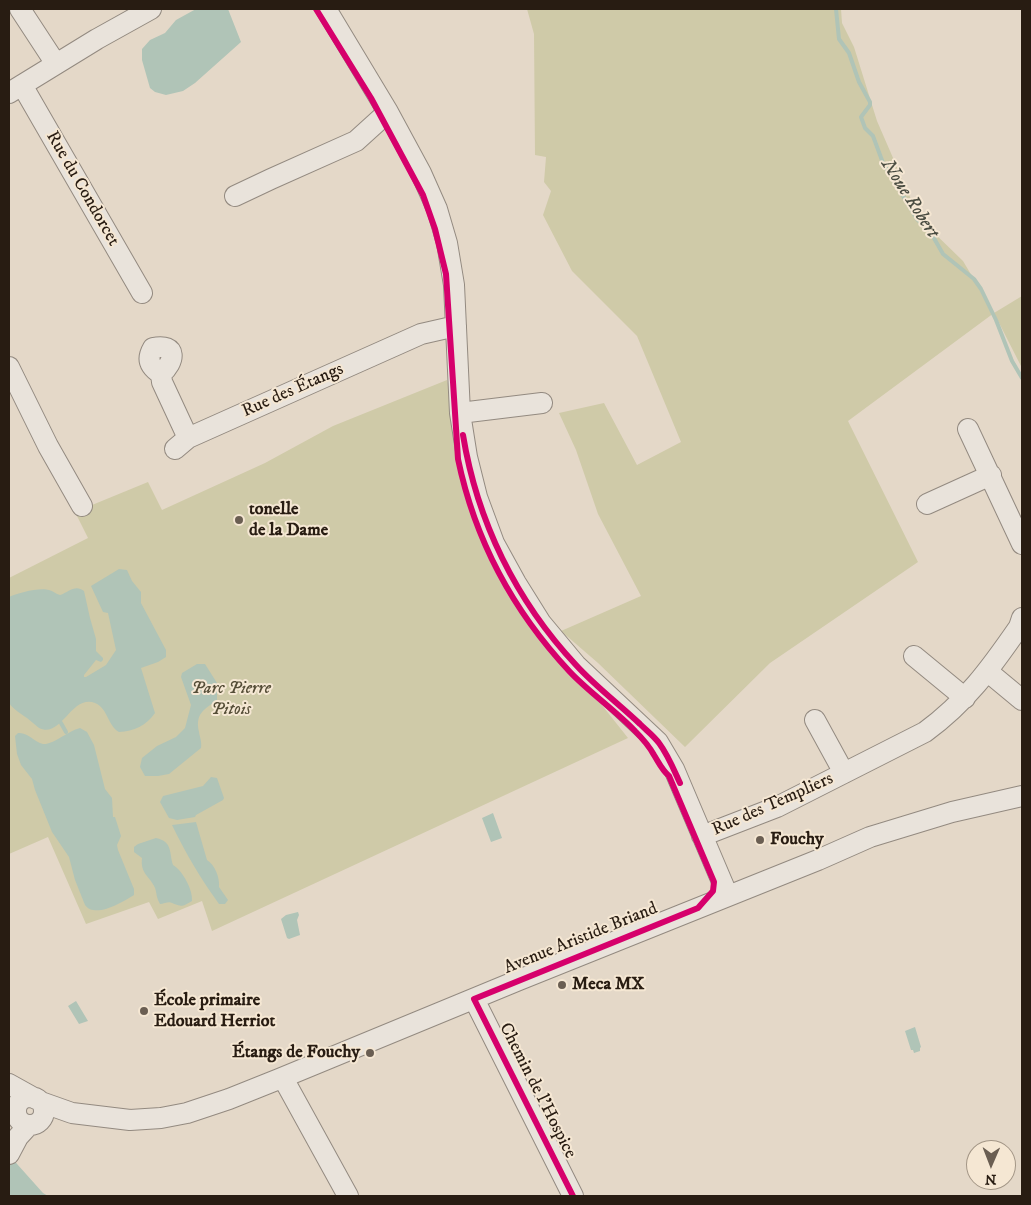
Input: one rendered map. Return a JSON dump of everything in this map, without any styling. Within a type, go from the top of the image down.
[{"type":"street","points":[[20,9],[56,64]]},
{"type":"street","points":[[15,89],[151,9]]},
{"type":"street","points":[[326,9],[388,112],[421,173],[437,209],[447,243],[454,284],[460,413],[467,457],[477,497],[494,543],[516,583],[541,622],[576,665],[658,742],[674,770],[728,896]]},
{"type":"street","name":"Rue du Condorcet","points":[[15,89],[142,293]]},
{"type":"street","points":[[235,196],[356,141],[388,112]]},
{"type":"street","name":"Rue des Étangs","points":[[161,378],[182,443],[421,334],[456,326]]},
{"type":"street","points":[[9,367],[48,446],[82,506]]},
{"type":"street","points":[[460,413],[542,403]]},
{"type":"street","points":[[968,429],[1022,544]]},
{"type":"street","points":[[927,504],[991,476]]},
{"type":"street","name":"Rue des Templiers","points":[[702,836],[777,807],[925,732],[946,716],[974,688],[1019,627],[1022,618]]},
{"type":"street","points":[[914,656],[965,698]]},
{"type":"street","points":[[987,671],[1022,700]]},
{"type":"street","name":"Rue des Templiers","points":[[815,720],[844,773]]},
{"type":"street","name":"Avenue Aristide Briand","points":[[9,1084],[23,1120],[72,1113],[130,1120],[161,1118],[187,1113],[283,1078],[870,837],[942,815],[1022,796]]},
{"type":"street","name":"Chemin de l'Hospice","points":[[474,999],[574,1196]]},
{"type":"street","points":[[283,1078],[348,1196]]},
{"type":"green space","points":[[527,9],[841,9],[842,23],[854,47],[877,121],[910,197],[926,225],[963,261],[994,313],[848,421],[918,562],[770,663],[685,747],[598,663],[561,631],[641,596],[598,514],[576,450],[559,413],[604,403],[637,465],[681,442],[637,336],[572,271],[543,215],[551,191],[544,182],[546,157],[535,155],[534,34]]},
{"type":"green space","points":[[1022,296],[1022,368],[994,313]]},
{"type":"green space","name":"Parc Pierre Pitois","points":[[447,380],[490,555],[510,597],[568,674],[601,704],[628,738],[212,931],[202,901],[158,919],[149,902],[86,924],[48,837],[9,854],[9,578],[88,538],[75,512],[148,482],[162,510],[265,463],[333,426]]},
{"type":"shaded area","points":[[196,9],[228,9],[241,42],[195,83],[183,91],[166,95],[155,92],[150,88],[142,60],[142,49],[150,40],[165,33],[176,20]]},
{"type":"shaded area","points":[[119,569],[127,570],[132,581],[141,592],[141,603],[166,650],[166,657],[141,668],[155,713],[139,727],[119,732],[112,726],[99,705],[87,702],[79,705],[54,727],[47,730],[39,728],[9,703],[9,597],[40,589],[49,590],[60,595],[75,588],[84,591],[96,639],[96,651],[103,658],[101,662],[96,660],[84,675],[86,677],[106,665],[116,650],[108,613],[103,612],[91,586]]},
{"type":"shaded area","points":[[197,664],[205,664],[217,683],[217,700],[202,713],[198,720],[201,748],[169,774],[145,776],[140,767],[142,758],[157,746],[176,737],[185,728],[191,705],[181,677],[182,673]]},
{"type":"shaded area","points":[[80,728],[87,732],[94,745],[105,789],[112,798],[113,817],[115,817],[121,836],[117,845],[118,850],[134,889],[134,895],[102,910],[90,909],[85,905],[75,880],[69,857],[52,832],[32,779],[21,765],[17,754],[15,736],[18,733],[25,734],[40,743],[47,744]]},
{"type":"shaded area","points":[[211,777],[217,778],[223,800],[195,817],[177,820],[169,818],[160,802],[163,796],[203,786]]},
{"type":"shaded area","points":[[493,813],[502,838],[491,842],[482,818]]},
{"type":"shaded area","points":[[196,822],[207,860],[215,868],[219,887],[228,900],[225,904],[219,904],[206,885],[172,825]]},
{"type":"shaded area","points":[[156,838],[168,845],[173,865],[184,876],[189,886],[192,901],[184,905],[180,906],[169,902],[160,904],[153,884],[142,868],[142,858],[134,852],[134,847],[138,844]]},
{"type":"shaded area","points":[[298,912],[297,920],[300,935],[289,939],[281,919],[286,915]]},
{"type":"shaded area","points":[[76,1001],[88,1021],[79,1024],[68,1006]]},
{"type":"shaded area","points":[[915,1027],[921,1047],[920,1051],[914,1053],[911,1050],[905,1031]]},
{"type":"shaded area","points":[[9,1155],[43,1193],[48,1196],[9,1196]]},
{"type":"waterway","name":"Noue Robert","points":[[836,9],[839,39],[849,53],[859,82],[870,102],[870,105],[861,117],[865,128],[873,136],[883,163],[917,219],[931,233],[943,254],[974,279],[981,289],[996,320],[1012,361],[1022,378]]},
{"type":"waterway","points":[[61,723],[66,732]]},
{"type":"cycle path","points":[[316,9],[371,98],[423,195],[435,229],[446,274],[458,459],[465,489],[486,546],[514,599],[550,649],[578,680],[619,716],[650,748],[662,769],[669,776],[714,882],[713,891],[698,908],[474,999],[573,1196]]},
{"type":"cycle path","points":[[463,435],[469,467],[489,529],[518,587],[554,640],[576,665],[657,740],[680,783]]},
{"type":"place","name":"tonelle de la Dame","points":[[239,520]]},
{"type":"place","name":"Fouchy","points":[[760,840]]},
{"type":"place","name":"Meca MX","points":[[562,985]]},
{"type":"place","name":"École primaire Edouard Herriot","points":[[144,1011]]},
{"type":"place","name":"Étangs de Fouchy","points":[[370,1053]]}]
